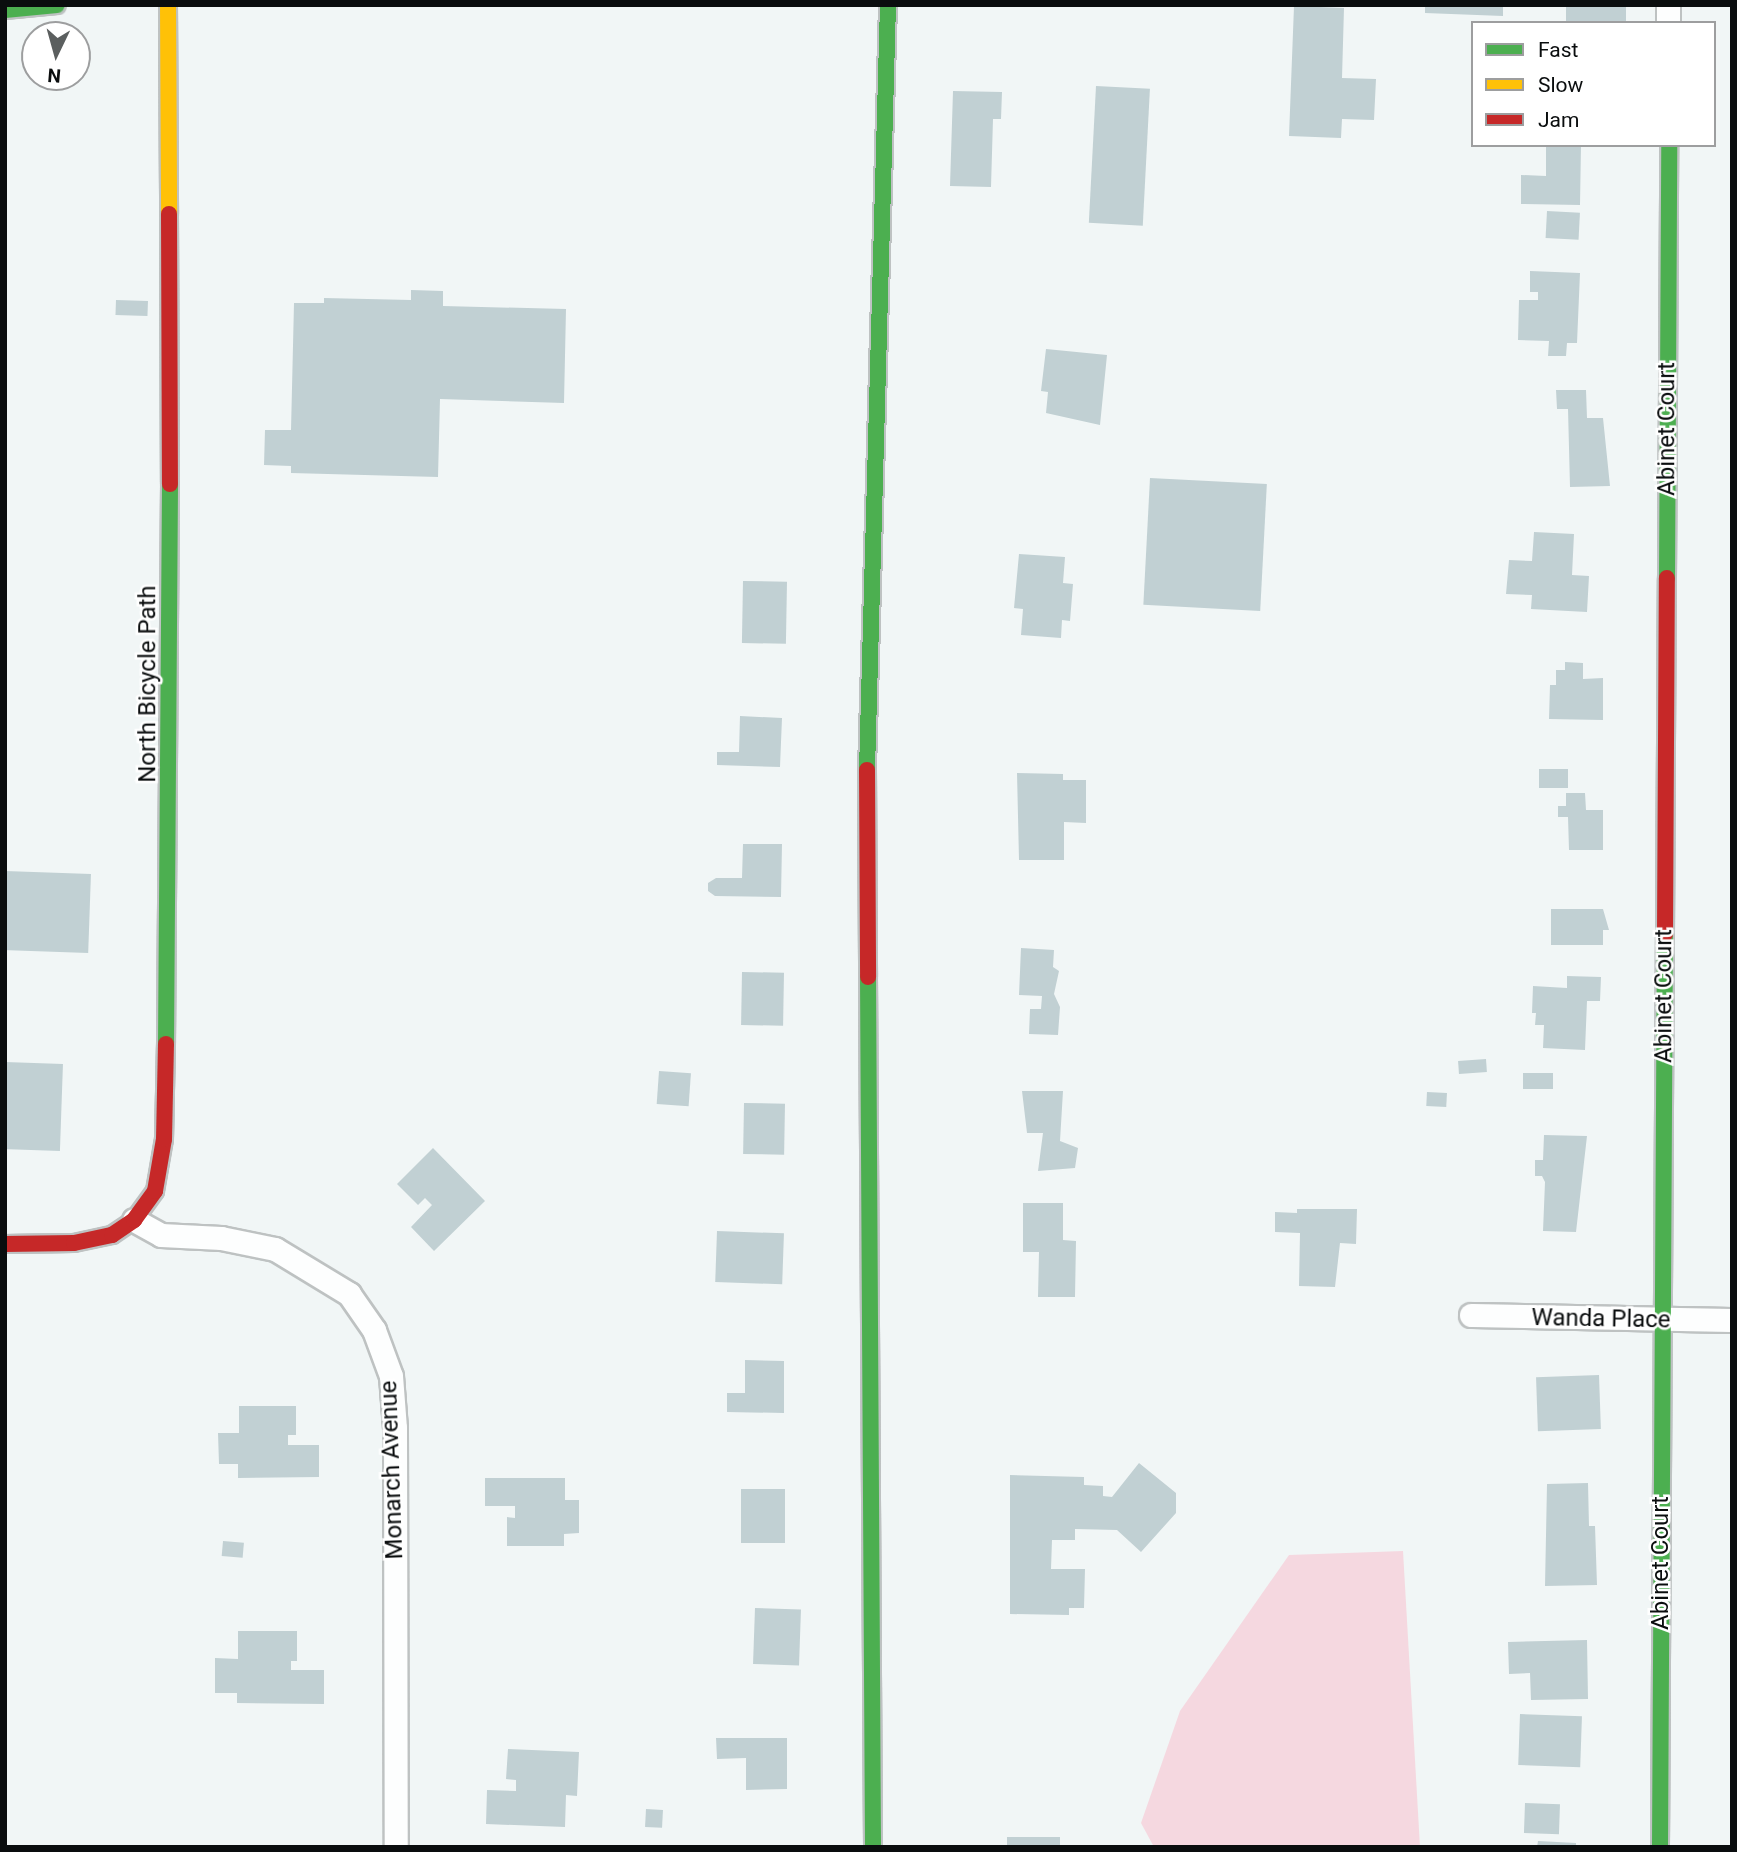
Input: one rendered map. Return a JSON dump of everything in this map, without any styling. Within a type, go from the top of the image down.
[{"type":"street","points":[[5,10],[57,5]]},
{"type":"street","name":"North Bicycle Path","points":[[5,1244],[74,1243],[112,1236],[134,1220],[155,1191],[164,1139],[171,785],[168,5]]},
{"type":"street","points":[[873,1847],[867,766],[888,5]]},
{"type":"street","name":"Abinet Court","points":[[1660,1847],[1669,147]]},
{"type":"street","name":"Monarch Avenue","points":[[134,1220],[161,1235],[221,1238],[275,1249],[349,1294],[374,1330],[391,1376],[395,1428],[396,1847]]},
{"type":"street","name":"Wanda Place","points":[[1471,1315],[1662,1321],[1732,1320]]},
{"type":"shaded area","points":[[1403,1551],[1420,1847],[1154,1847],[1141,1823],[1180,1711],[1289,1555]]},
{"type":"building","points":[[1425,5],[1503,5],[1503,16],[1425,13]]},
{"type":"building","points":[[1566,5],[1626,5],[1626,21],[1566,21]]},
{"type":"building","points":[[1294,6],[1344,8],[1342,78],[1376,79],[1374,120],[1342,119],[1341,138],[1289,136]]},
{"type":"building","points":[[1096,86],[1150,89],[1143,226],[1089,223]]},
{"type":"building","points":[[953,91],[1002,92],[1001,119],[993,119],[991,187],[950,186]]},
{"type":"building","points":[[1546,147],[1581,147],[1580,205],[1521,204],[1521,175],[1546,176]]},
{"type":"building","points":[[1547,211],[1580,213],[1579,240],[1546,238]]},
{"type":"building","points":[[1530,271],[1580,273],[1577,343],[1567,343],[1566,356],[1548,356],[1549,341],[1518,340],[1519,300],[1538,300],[1538,292],[1530,292]]},
{"type":"building","points":[[411,290],[443,291],[443,306],[566,309],[564,403],[440,399],[438,477],[291,473],[291,466],[264,465],[265,430],[291,430],[294,303],[324,303],[324,298],[411,300]]},
{"type":"building","points":[[116,300],[148,301],[147,316],[115,315]]},
{"type":"building","points":[[1046,349],[1107,355],[1100,425],[1046,413],[1048,392],[1041,391]]},
{"type":"building","points":[[1556,390],[1586,390],[1587,418],[1603,418],[1610,486],[1570,487],[1568,409],[1557,409]]},
{"type":"building","points":[[1150,478],[1267,484],[1260,611],[1143,605]]},
{"type":"building","points":[[1534,532],[1574,534],[1572,575],[1589,576],[1587,612],[1531,609],[1532,595],[1506,594],[1509,560],[1532,561]]},
{"type":"building","points":[[1019,554],[1065,557],[1063,583],[1073,584],[1070,621],[1062,620],[1061,638],[1021,635],[1023,609],[1014,608]]},
{"type":"building","points":[[743,581],[787,582],[786,644],[742,643]]},
{"type":"building","points":[[1565,662],[1583,663],[1583,679],[1603,678],[1603,720],[1549,719],[1550,685],[1556,685],[1556,670],[1565,670]]},
{"type":"building","points":[[740,716],[782,718],[780,767],[717,765],[717,752],[739,752]]},
{"type":"building","points":[[1539,769],[1568,769],[1568,788],[1539,788]]},
{"type":"building","points":[[1017,773],[1063,774],[1063,780],[1086,780],[1086,823],[1064,822],[1064,860],[1019,860]]},
{"type":"building","points":[[1566,793],[1585,793],[1586,810],[1603,810],[1603,850],[1569,850],[1568,817],[1558,817],[1558,806],[1566,806]]},
{"type":"building","points":[[743,844],[782,844],[781,897],[715,896],[708,891],[708,883],[716,878],[742,878]]},
{"type":"building","points":[[5,871],[91,874],[88,953],[5,950]]},
{"type":"building","points":[[1551,909],[1603,909],[1609,930],[1603,930],[1603,945],[1551,945]]},
{"type":"building","points":[[1021,948],[1054,950],[1053,967],[1059,971],[1054,994],[1060,1007],[1058,1035],[1029,1034],[1030,1009],[1041,1009],[1042,996],[1019,995]]},
{"type":"building","points":[[742,972],[784,973],[783,1026],[741,1025]]},
{"type":"building","points":[[1567,976],[1601,977],[1600,1001],[1587,1001],[1585,1050],[1543,1048],[1544,1025],[1535,1025],[1536,1013],[1532,1013],[1533,986],[1567,988]]},
{"type":"building","points":[[1486,1059],[1487,1072],[1459,1074],[1458,1061]]},
{"type":"building","points":[[5,1062],[63,1064],[60,1151],[5,1149]]},
{"type":"building","points":[[659,1071],[691,1073],[689,1106],[657,1104]]},
{"type":"building","points":[[1523,1073],[1553,1073],[1553,1089],[1523,1089]]},
{"type":"building","points":[[1022,1091],[1063,1091],[1060,1141],[1078,1148],[1075,1168],[1038,1171],[1043,1133],[1027,1133]]},
{"type":"building","points":[[1427,1092],[1447,1093],[1446,1107],[1426,1106]]},
{"type":"building","points":[[744,1103],[785,1104],[784,1155],[743,1154]]},
{"type":"building","points":[[1544,1135],[1587,1136],[1576,1232],[1543,1231],[1545,1182],[1542,1176],[1535,1176],[1535,1160],[1543,1160]]},
{"type":"building","points":[[433,1148],[485,1201],[434,1251],[411,1227],[432,1205],[425,1198],[418,1205],[397,1184]]},
{"type":"building","points":[[1023,1203],[1063,1203],[1063,1240],[1076,1241],[1075,1297],[1038,1297],[1039,1252],[1023,1252]]},
{"type":"building","points":[[1297,1209],[1357,1209],[1356,1244],[1340,1243],[1335,1287],[1299,1286],[1300,1233],[1275,1232],[1275,1212],[1297,1213]]},
{"type":"building","points":[[717,1231],[784,1233],[782,1284],[715,1282]]},
{"type":"building","points":[[745,1360],[784,1361],[784,1413],[727,1412],[727,1393],[745,1393]]},
{"type":"building","points":[[1599,1375],[1601,1429],[1538,1431],[1536,1377]]},
{"type":"building","points":[[239,1406],[296,1406],[296,1435],[288,1435],[288,1445],[319,1445],[319,1477],[238,1478],[238,1464],[219,1464],[218,1433],[239,1433]]},
{"type":"building","points":[[1139,1463],[1176,1493],[1176,1513],[1141,1552],[1117,1530],[1075,1529],[1075,1540],[1052,1540],[1051,1569],[1085,1569],[1084,1608],[1069,1608],[1069,1615],[1010,1614],[1010,1475],[1084,1477],[1084,1485],[1103,1486],[1103,1496],[1112,1497]]},
{"type":"building","points":[[485,1478],[565,1478],[565,1500],[579,1500],[579,1533],[564,1534],[564,1546],[507,1546],[507,1517],[515,1518],[515,1506],[485,1506]]},
{"type":"building","points":[[1588,1483],[1589,1526],[1595,1526],[1597,1585],[1545,1586],[1547,1484]]},
{"type":"building","points":[[741,1489],[785,1489],[785,1543],[741,1543]]},
{"type":"building","points":[[223,1541],[244,1543],[243,1558],[222,1556]]},
{"type":"building","points":[[755,1608],[801,1610],[799,1666],[753,1664]]},
{"type":"building","points":[[238,1631],[297,1631],[297,1661],[291,1661],[291,1670],[324,1670],[324,1704],[237,1703],[237,1693],[215,1693],[215,1658],[238,1659]]},
{"type":"building","points":[[1587,1640],[1588,1699],[1531,1700],[1530,1673],[1509,1674],[1508,1642]]},
{"type":"building","points":[[1520,1714],[1582,1716],[1580,1767],[1518,1765]]},
{"type":"building","points":[[716,1738],[787,1738],[787,1789],[746,1790],[746,1758],[717,1759]]},
{"type":"building","points":[[508,1749],[579,1752],[577,1796],[566,1795],[565,1827],[486,1824],[487,1790],[516,1791],[516,1780],[506,1779]]},
{"type":"building","points":[[1525,1803],[1560,1804],[1559,1834],[1524,1833]]},
{"type":"building","points":[[646,1809],[663,1810],[662,1828],[645,1827]]},
{"type":"building","points":[[1007,1837],[1060,1837],[1060,1847],[1007,1847]]},
{"type":"building","points":[[1538,1841],[1576,1843],[1576,1847],[1537,1847]]},
{"type":"traffic: fast","points":[[5,10],[57,5]]},
{"type":"traffic: fast","points":[[867,770],[888,5]]},
{"type":"traffic: fast","points":[[1667,578],[1669,147]]},
{"type":"traffic: fast","points":[[166,1044],[170,484]]},
{"type":"traffic: fast","points":[[1660,1847],[1665,934]]},
{"type":"traffic: fast","points":[[868,977],[873,1847]]},
{"type":"traffic: slow","points":[[168,5],[169,214]]},
{"type":"traffic: jam","points":[[169,214],[170,484]]},
{"type":"traffic: jam","points":[[1665,934],[1667,578]]},
{"type":"traffic: jam","points":[[867,770],[868,977]]},
{"type":"traffic: jam","points":[[5,1244],[74,1243],[112,1235],[134,1220],[155,1191],[164,1139],[166,1044]]}]
